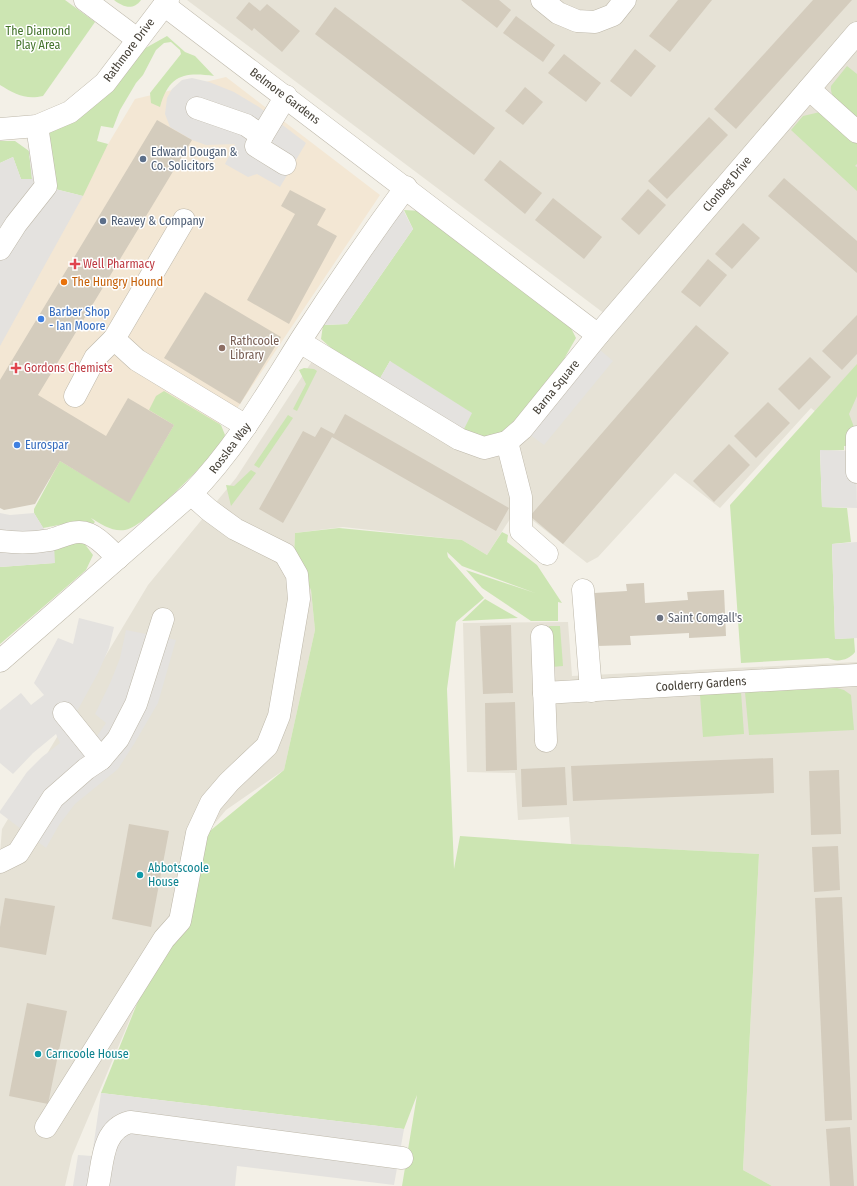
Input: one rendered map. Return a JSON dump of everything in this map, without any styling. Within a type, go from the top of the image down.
[{"type":"street","points":[[85,0],[137,40]]},
{"type":"street","points":[[542,0],[558,13],[578,21],[595,22],[613,15],[625,0]]},
{"type":"street","name":"Rathmore Drive","points":[[0,130],[37,126],[70,112],[105,83],[166,2]]},
{"type":"street","name":"Belmore Gardens","points":[[166,2],[406,187]]},
{"type":"street","name":"Clonbeg Drive","points":[[598,335],[857,33]]},
{"type":"street","points":[[809,89],[857,132]]},
{"type":"street","points":[[285,164],[256,146],[286,96]]},
{"type":"street","points":[[197,108],[246,125],[262,136]]},
{"type":"street","points":[[0,249],[16,224],[46,186],[37,126]]},
{"type":"street","points":[[406,187],[598,335]]},
{"type":"street","name":"Rosslea Way","points":[[0,661],[191,494],[211,473],[246,426],[300,342],[406,187]]},
{"type":"street","points":[[75,396],[95,358],[114,339],[184,220]]},
{"type":"street","name":"Barna Square","points":[[300,342],[459,438],[484,448],[507,442],[522,428],[598,335]]},
{"type":"street","points":[[114,339],[137,360],[246,426]]},
{"type":"street","points":[[857,438],[857,472]]},
{"type":"street","points":[[507,442],[521,497],[521,531],[547,554]]},
{"type":"street","points":[[46,1127],[164,939],[180,921],[197,833],[211,803],[229,782],[268,746],[279,716],[299,599],[296,575],[285,554],[235,529],[209,510],[191,494]]},
{"type":"street","points":[[0,541],[34,542],[51,540],[73,532],[88,534],[100,540],[118,558]]},
{"type":"street","points":[[583,590],[591,691]]},
{"type":"street","points":[[0,862],[18,853],[53,798],[86,769],[102,759],[118,739],[136,704],[163,619]]},
{"type":"street","points":[[542,636],[546,741]]},
{"type":"street","name":"Coolderry Gardens","points":[[544,693],[827,675],[857,675]]},
{"type":"street","points":[[64,713],[102,759]]},
{"type":"street","points":[[98,1186],[107,1140],[119,1125],[130,1122],[402,1158]]},
{"type":"shaded area","points":[[187,0],[857,0],[857,446],[811,408],[720,508],[675,473],[598,557],[587,563],[517,508],[487,555],[462,540],[343,527],[295,533],[294,557],[311,590],[315,630],[284,770],[226,810],[205,835],[163,941],[72,1156],[65,1186],[0,1186],[0,854],[2,829],[148,585],[236,478],[320,349],[464,437],[513,432],[605,314]]},
{"type":"shaded area","points":[[226,77],[380,195],[238,407],[118,516],[0,451],[0,315],[76,198],[135,99]]},
{"type":"shaded area","points":[[192,78],[209,82],[234,92],[259,107],[306,143],[280,187],[257,174],[248,177],[225,164],[235,144],[206,145],[192,140],[170,127],[165,114],[167,98],[172,89],[182,80]]},
{"type":"shaded area","points":[[26,127],[55,189],[83,196],[0,346],[0,163],[13,157],[21,179],[32,179]]},
{"type":"shaded area","points":[[397,198],[413,229],[347,324],[323,325]]},
{"type":"shaded area","points":[[592,343],[613,361],[544,445],[522,429]]},
{"type":"shaded area","points":[[390,361],[472,413],[459,439],[375,387]]},
{"type":"shaded area","points":[[820,450],[856,451],[857,508],[822,507]]},
{"type":"shaded area","points":[[0,513],[10,515],[34,513],[54,545],[55,563],[0,567]]},
{"type":"shaded area","points":[[857,542],[857,638],[835,639],[832,544]]},
{"type":"shaded area","points":[[79,618],[114,627],[109,648],[98,673],[75,715],[95,739],[106,723],[95,714],[120,658],[126,630],[176,640],[158,703],[134,744],[118,769],[75,804],[59,825],[46,848],[0,813],[0,811],[27,772],[42,757],[60,743],[56,734],[33,753],[13,774],[0,763],[0,710],[21,693],[31,705],[44,695],[34,683],[58,638],[73,644]]},
{"type":"shaded area","points":[[568,622],[572,676],[857,662],[857,1186],[772,1186],[743,1170],[759,854],[571,844],[569,817],[518,820],[515,773],[467,772],[463,623]]},
{"type":"shaded area","points":[[101,1093],[404,1129],[394,1185],[237,1166],[235,1186],[73,1186],[78,1155],[92,1156]]},
{"type":"green space","name":"The Diamond Play Area","points":[[0,0],[65,0],[95,22],[43,96],[25,97],[0,85]]},
{"type":"green space","points":[[114,0],[141,0],[135,6],[128,7]]},
{"type":"green space","points":[[167,36],[185,52],[195,56],[214,76],[194,75],[179,78],[168,88],[160,107],[151,103],[150,93],[181,54],[180,50],[171,42],[164,43],[156,50],[143,75],[136,83],[120,110],[113,128],[101,126],[97,141],[108,144],[83,196],[55,189],[46,122],[142,50]]},
{"type":"green space","points":[[847,66],[857,74],[857,118],[836,100],[831,91],[831,86]]},
{"type":"green space","points":[[820,112],[857,142],[857,164],[855,166],[857,167],[857,191],[791,130],[803,116]]},
{"type":"green space","points":[[0,141],[15,141],[29,151],[32,179],[21,179],[13,157],[0,163]]},
{"type":"green space","points":[[404,210],[422,211],[569,324],[576,338],[564,359],[511,427],[488,439],[459,439],[390,361],[375,387],[321,339],[323,325],[347,324],[413,229]]},
{"type":"green space","points":[[857,364],[857,396],[849,414],[854,427],[851,446],[844,446],[844,450],[820,451],[822,507],[847,508],[851,542],[832,544],[835,639],[854,638],[855,652],[850,657],[843,660],[831,660],[828,658],[741,663],[730,505]]},
{"type":"green space","points":[[304,368],[314,369],[317,371],[297,411],[293,409],[306,384],[299,370]]},
{"type":"green space","points":[[164,391],[221,425],[225,435],[221,446],[160,507],[134,526],[125,530],[116,530],[91,518],[95,522],[93,524],[64,524],[43,528],[34,513],[34,509],[60,461],[129,502],[174,425],[149,410],[156,396]]},
{"type":"green space","points":[[288,415],[293,418],[259,468],[254,465]]},
{"type":"green space","points":[[251,470],[256,473],[231,506],[226,485],[234,486]]},
{"type":"green space","points":[[339,528],[462,540],[487,555],[502,532],[508,535],[507,542],[537,565],[562,603],[558,602],[558,621],[531,621],[482,588],[466,570],[535,593],[462,566],[447,552],[448,557],[484,598],[456,622],[447,689],[454,869],[460,836],[571,844],[759,854],[743,1170],[772,1186],[402,1186],[417,1095],[404,1129],[101,1093],[205,835],[284,770],[315,630],[311,590],[294,557],[295,533]]},
{"type":"green space","points":[[70,540],[84,543],[93,555],[86,570],[0,644],[0,567],[54,563],[54,545]]},
{"type":"green space","points":[[485,599],[518,618],[462,621]]},
{"type":"green space","points":[[549,626],[560,626],[563,666],[552,667]]},
{"type":"green space","points":[[837,688],[844,690],[851,695],[854,730],[749,735],[745,692]]},
{"type":"green space","points":[[741,692],[744,734],[703,737],[700,695]]},
{"type":"building","points":[[461,0],[499,0],[511,10],[497,28]]},
{"type":"building","points":[[678,0],[712,0],[670,52],[649,36]]},
{"type":"building","points":[[813,0],[852,0],[736,129],[714,109]]},
{"type":"building","points":[[249,2],[260,11],[267,4],[300,31],[282,52],[254,28],[252,31],[236,18]]},
{"type":"building","points":[[335,7],[495,128],[474,155],[315,34]]},
{"type":"building","points":[[516,16],[555,45],[543,62],[503,33]]},
{"type":"building","points":[[635,49],[656,66],[631,97],[610,81]]},
{"type":"building","points":[[564,54],[601,83],[586,102],[548,73]]},
{"type":"building","points":[[525,87],[543,102],[523,125],[505,111]]},
{"type":"building","points":[[709,117],[728,135],[667,199],[648,181]]},
{"type":"building","points":[[157,120],[192,140],[38,395],[106,436],[128,398],[174,425],[129,503],[60,461],[35,504],[4,510],[0,508],[0,380]]},
{"type":"building","points":[[500,160],[542,193],[525,214],[484,180]]},
{"type":"building","points":[[784,178],[857,241],[857,273],[768,196]]},
{"type":"building","points":[[648,189],[666,205],[639,235],[621,219]]},
{"type":"building","points":[[290,190],[326,209],[317,225],[337,236],[289,324],[247,300],[295,214],[281,206]]},
{"type":"building","points":[[553,198],[602,237],[584,259],[535,220]]},
{"type":"building","points":[[743,223],[760,238],[732,269],[715,254]]},
{"type":"building","points":[[708,259],[727,275],[700,307],[681,292]]},
{"type":"building","name":"Rathcoole Library","points":[[205,292],[281,337],[240,404],[164,358]]},
{"type":"building","points":[[857,315],[857,354],[842,370],[822,351]]},
{"type":"building","points":[[696,325],[729,353],[563,544],[530,516]]},
{"type":"building","points":[[810,357],[831,377],[799,410],[778,389]]},
{"type":"building","points":[[768,402],[790,423],[756,458],[734,436]]},
{"type":"building","points":[[345,414],[509,508],[496,531],[332,437],[283,523],[259,509],[303,431],[315,437],[321,427],[334,434]]},
{"type":"building","points":[[729,444],[750,465],[714,502],[693,481]]},
{"type":"building","name":"Saint Comgall's","points":[[644,583],[645,603],[688,600],[687,592],[724,590],[726,636],[689,638],[689,633],[630,636],[631,645],[597,646],[594,593],[627,591],[626,584]]},
{"type":"building","points":[[511,625],[513,693],[483,694],[480,626]]},
{"type":"building","points":[[515,702],[517,770],[486,771],[485,703]]},
{"type":"building","points":[[773,758],[774,793],[573,801],[571,766]]},
{"type":"building","points":[[565,767],[567,805],[522,807],[521,769]]},
{"type":"building","points":[[839,770],[841,834],[811,835],[809,771]]},
{"type":"building","name":"Abbotscoole House","points":[[129,824],[169,831],[151,927],[112,919]]},
{"type":"building","points":[[838,846],[840,890],[814,892],[812,847]]},
{"type":"building","points":[[842,897],[852,1120],[825,1121],[815,898]]},
{"type":"building","points":[[5,898],[55,906],[46,955],[0,947],[0,927]]},
{"type":"building","name":"Carncoole House","points":[[27,1003],[67,1011],[48,1104],[9,1096]]},
{"type":"building","points":[[850,1127],[854,1186],[830,1186],[826,1129]]},
{"type":"place","name":"Edward Dougan & Co. Solicitors","points":[[143,159]]},
{"type":"place","name":"Reavey & Company","points":[[103,221]]},
{"type":"place","name":"Well Pharmacy","points":[[75,264]]},
{"type":"place","name":"The Hungry Hound","points":[[64,282]]},
{"type":"place","name":"Barber Shop - Ian Moore","points":[[41,319]]},
{"type":"place","name":"Rathcoole Library","points":[[222,348]]},
{"type":"place","name":"Gordons Chemists","points":[[16,368]]},
{"type":"place","name":"Eurospar","points":[[17,445]]},
{"type":"place","name":"Saint Comgall's","points":[[660,618]]},
{"type":"place","name":"Abbotscoole House","points":[[140,875]]},
{"type":"place","name":"Carncoole House","points":[[38,1054]]}]
